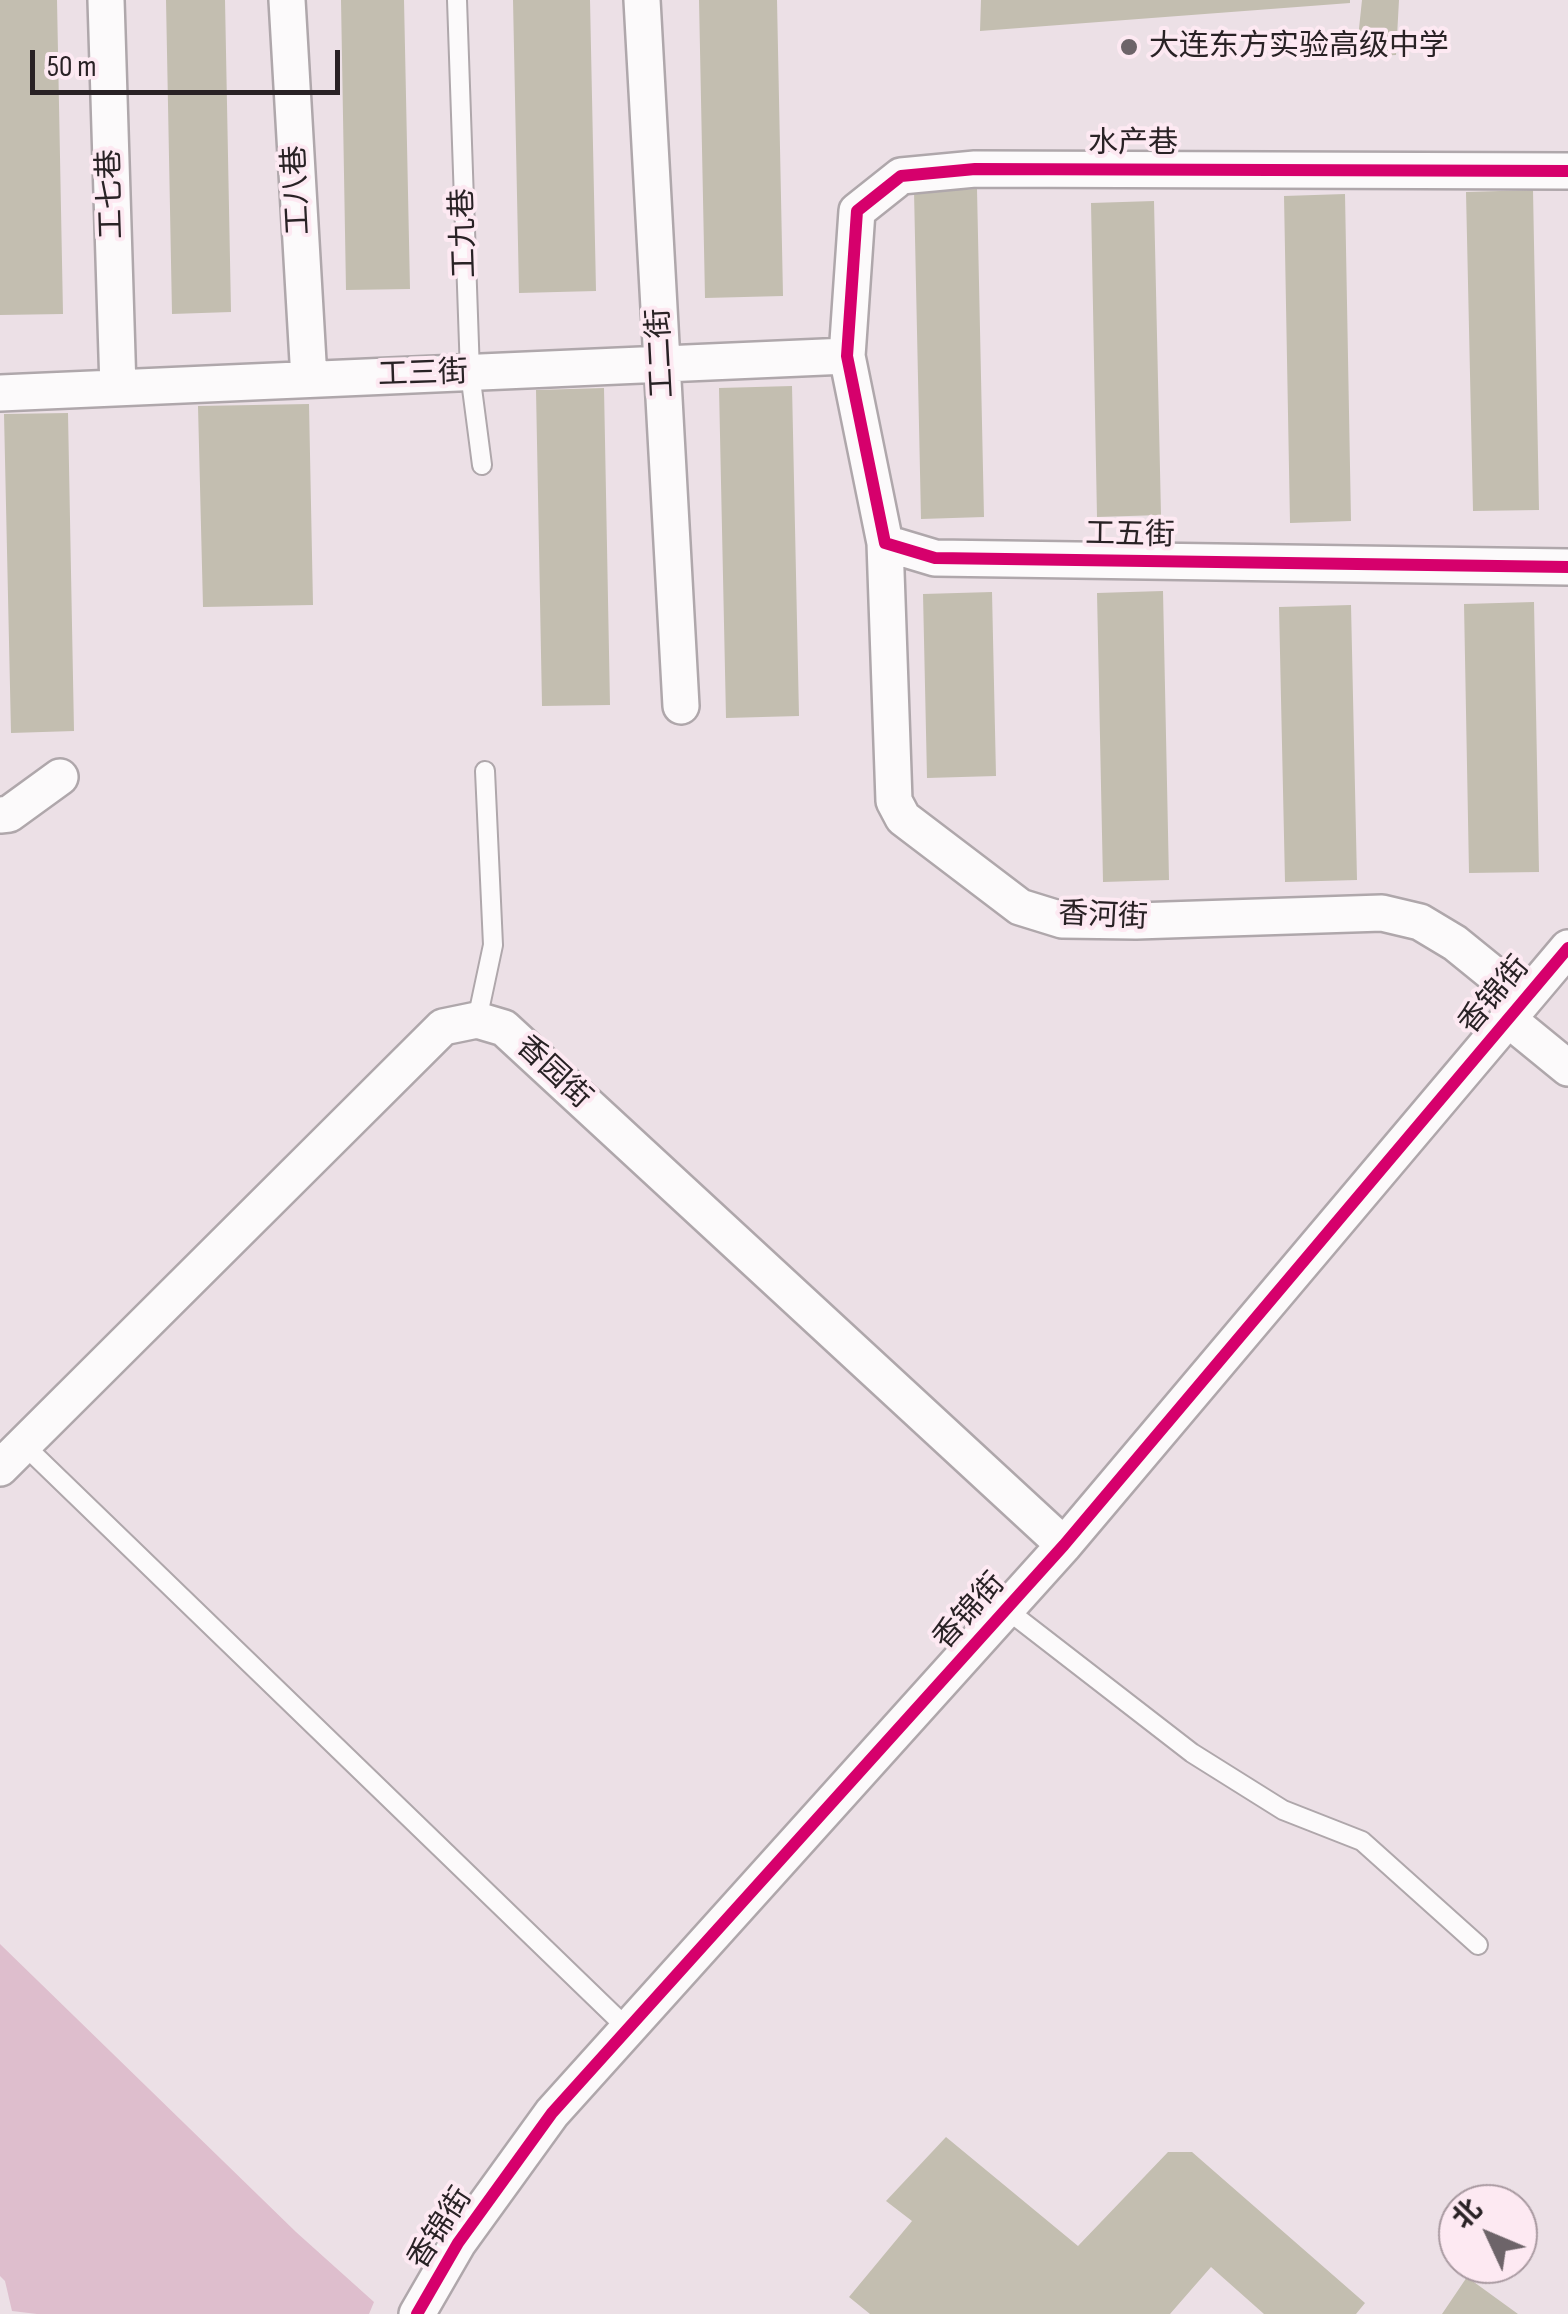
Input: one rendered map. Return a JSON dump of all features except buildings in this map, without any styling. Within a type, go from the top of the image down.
[{"type":"street","name":"工七巷","points":[[106,0],[118,388]]},
{"type":"street","name":"工八巷","points":[[287,0],[308,379]]},
{"type":"street","name":"工二街","points":[[642,0],[680,706]]},
{"type":"street","name":"水产巷","points":[[846,356],[857,210],[901,176],[975,169],[1568,171]]},
{"type":"street","name":"工三街","points":[[0,393],[846,356]]},
{"type":"street","points":[[846,356],[885,543]]},
{"type":"street","name":"工五街","points":[[885,543],[935,558],[1568,568]]},
{"type":"street","name":"香河街","points":[[885,543],[894,801],[903,818],[1020,907],[1062,920],[1382,913],[1420,922],[1443,936],[1568,1068]]},
{"type":"street","points":[[0,815],[9,814],[60,777]]},
{"type":"street","name":"香锦街","points":[[417,2314],[458,2243],[552,2113],[1064,1545],[1568,948]]},
{"type":"street","points":[[12,1456],[442,1027],[477,1020]]},
{"type":"street","name":"香园街","points":[[477,1020],[504,1028],[1064,1545]]},
{"type":"lane","name":"工九巷","points":[[456,0],[470,373],[482,465]]},
{"type":"lane","points":[[477,1020],[493,945],[485,772]]},
{"type":"lane","points":[[12,1456],[628,2029]]},
{"type":"lane","points":[[1006,1609],[1192,1753],[1284,1810],[1362,1841],[1478,1946]]},
{"type":"shaded area","points":[[0,1944],[296,2232],[374,2302],[369,2314],[12,2311],[5,2281],[0,2276]]},
{"type":"cycle path","points":[[1568,171],[975,169],[901,176],[857,211],[847,356],[885,543],[935,558],[1568,567]]},
{"type":"cycle path","points":[[417,2314],[458,2243],[552,2113],[1064,1545],[1568,948]]},
{"type":"place","name":"大连东方实验高级中学","points":[[1129,47]]}]
